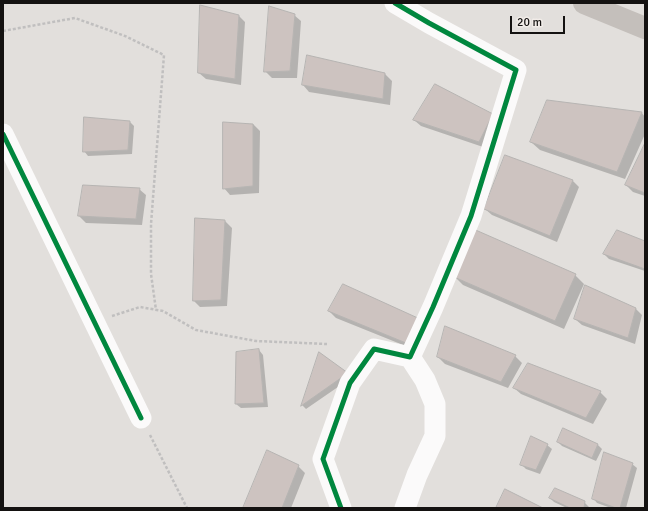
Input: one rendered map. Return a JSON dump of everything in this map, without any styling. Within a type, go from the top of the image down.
[{"type":"highway","points":[[584,3],[645,28]]},
{"type":"street","points":[[395,3],[516,70],[471,216],[433,307],[410,357]]},
{"type":"street","points":[[3,134],[141,418]]},
{"type":"street","points":[[341,508],[323,459],[350,384],[374,349],[410,357],[425,380],[435,404],[434,436],[417,476],[406,508]]},
{"type":"path","points":[[3,31],[75,18],[125,36],[164,54],[151,224],[151,274],[156,310]]},
{"type":"path","points":[[94,321],[140,307],[163,311],[196,330],[256,341],[327,344]]},
{"type":"path","points":[[141,418],[187,508]]},
{"type":"building","points":[[200,5],[239,15],[235,79],[198,73]]},
{"type":"building","points":[[269,6],[295,14],[290,71],[264,72]]},
{"type":"building","points":[[307,55],[385,73],[383,99],[302,85]]},
{"type":"building","points":[[435,84],[493,114],[479,142],[413,120]]},
{"type":"building","points":[[547,100],[642,112],[617,172],[530,142]]},
{"type":"building","points":[[84,117],[130,121],[128,150],[83,152]]},
{"type":"building","points":[[223,122],[253,124],[253,186],[223,189]]},
{"type":"building","points":[[645,143],[645,193],[625,185]]},
{"type":"building","points":[[505,155],[573,180],[550,236],[484,209]]},
{"type":"building","points":[[83,185],[140,188],[136,219],[78,216]]},
{"type":"building","points":[[195,218],[225,220],[221,300],[193,301]]},
{"type":"building","points":[[471,228],[576,274],[555,321],[454,277]]},
{"type":"building","points":[[617,230],[645,241],[645,269],[603,254]]},
{"type":"building","points":[[343,284],[420,319],[406,343],[328,311]]},
{"type":"building","points":[[585,285],[636,308],[628,338],[574,319]]},
{"type":"building","points":[[445,326],[516,355],[501,382],[437,357]]},
{"type":"building","points":[[259,349],[264,403],[235,404],[236,352]]},
{"type":"building","points":[[319,352],[348,373],[301,406]]},
{"type":"building","points":[[528,363],[601,391],[586,418],[513,388]]},
{"type":"building","points":[[563,428],[598,444],[592,458],[557,442]]},
{"type":"building","points":[[531,436],[548,444],[536,470],[520,465]]},
{"type":"building","points":[[267,450],[299,465],[282,508],[243,508]]},
{"type":"building","points":[[604,452],[633,463],[620,508],[616,508],[592,499]]},
{"type":"building","points":[[555,488],[585,501],[584,508],[570,508],[549,498]]},
{"type":"building","points":[[505,489],[543,508],[496,508]]},
{"type":"cycle path","points":[[341,508],[323,459],[350,383],[374,349],[410,357],[433,307],[471,216],[516,70],[395,3]]},
{"type":"cycle path","points":[[3,134],[141,418]]}]
